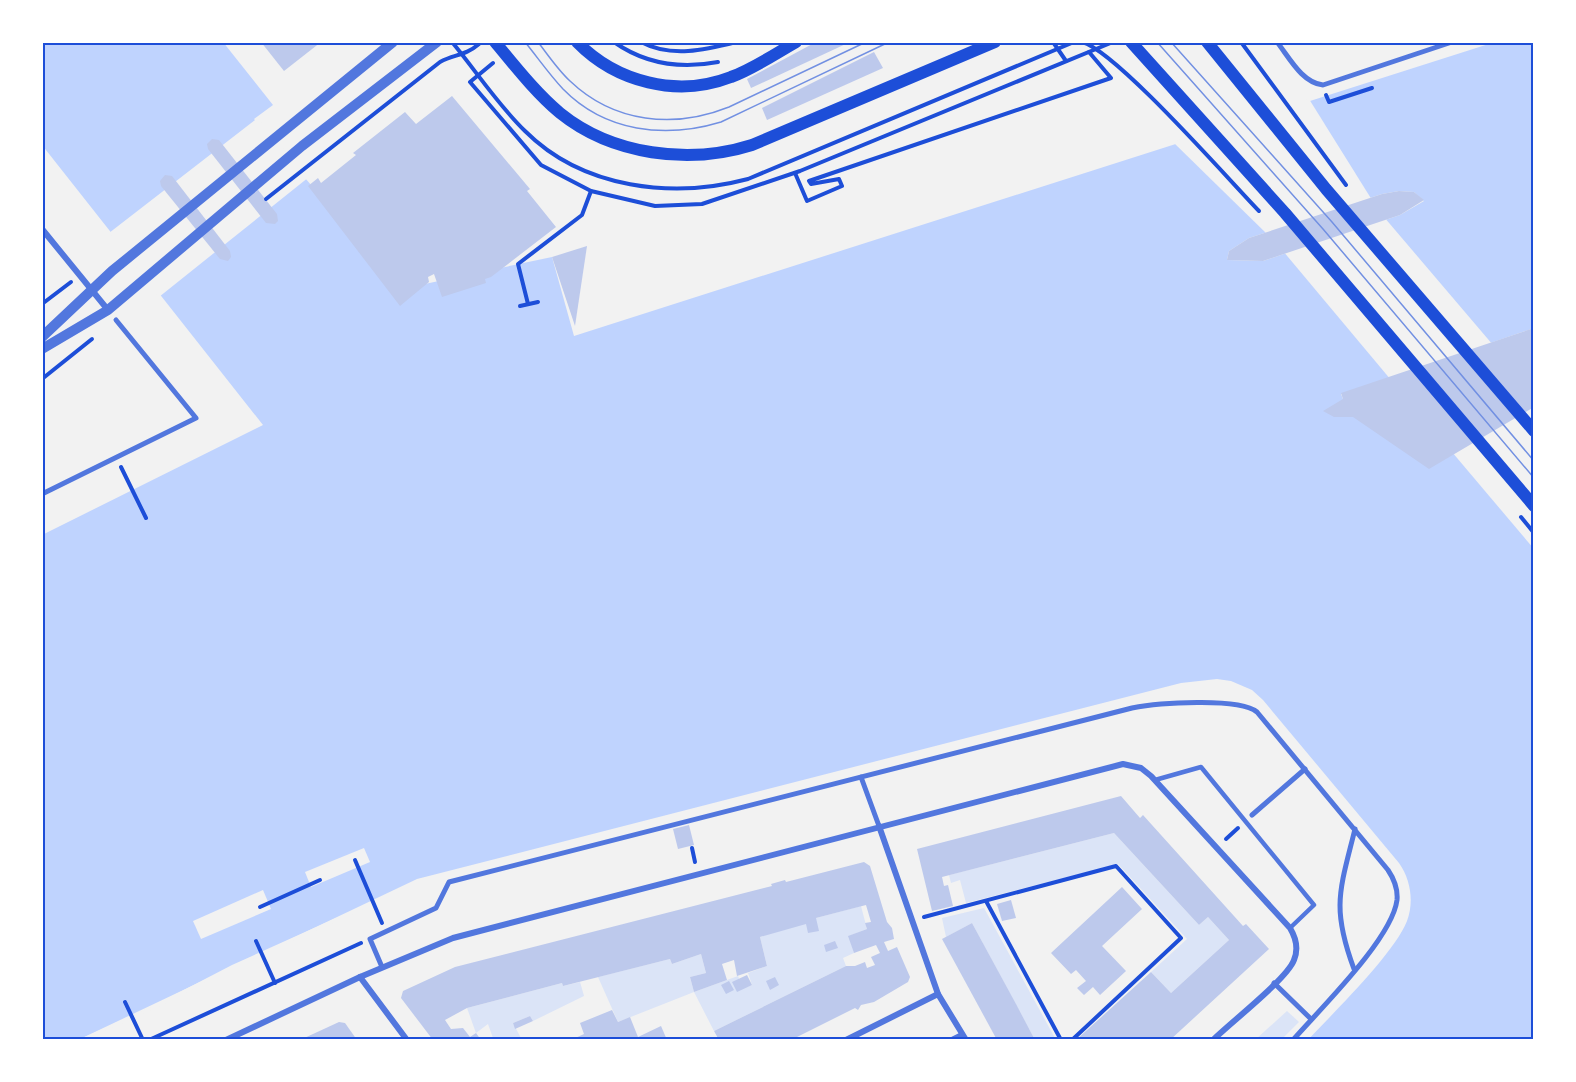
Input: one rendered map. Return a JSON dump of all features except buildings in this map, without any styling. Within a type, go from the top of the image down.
[{"type":"main road","points":[[495,42],[558,111],[590,133],[627,147],[691,154],[721,152],[758,143],[995,42]]},
{"type":"main road","points":[[577,42],[602,63],[626,76],[656,84],[683,86],[703,85],[734,76],[796,42]]},
{"type":"main road","points":[[1131,42],[1285,213],[1534,506]]},
{"type":"main road","points":[[1207,42],[1326,189],[1534,431]]},
{"type":"street","points":[[42,337],[112,272],[393,42]]},
{"type":"street","points":[[42,349],[108,310],[302,146],[437,42]]},
{"type":"street","points":[[1277,42],[1307,79],[1313,84],[1323,86],[1452,42]]},
{"type":"street","points":[[42,229],[108,310]]},
{"type":"street","points":[[42,494],[196,418],[116,320]]},
{"type":"street","points":[[382,967],[370,939],[436,908],[449,882],[1105,715],[1161,703],[1245,706],[1257,712],[1355,829],[1388,870],[1397,893],[1395,910],[1387,926],[1354,969],[1293,1040]]},
{"type":"street","points":[[226,1040],[382,967],[465,935],[1096,770],[1128,764],[1141,768],[1155,780],[1290,928],[1297,943],[1295,957],[1289,969],[1213,1040]]},
{"type":"street","points":[[1252,815],[1305,769]]},
{"type":"street","points":[[861,777],[938,994],[964,1038],[952,1040]]},
{"type":"street","points":[[1354,969],[1342,932],[1338,905],[1355,829]]},
{"type":"street","points":[[360,977],[407,1040]]},
{"type":"street","points":[[1274,983],[1311,1019]]},
{"type":"street","points":[[846,1040],[938,994]]},
{"type":"lane","points":[[1155,780],[1201,767],[1314,905],[1290,928]]},
{"type":"path","points":[[452,42],[464,56]]},
{"type":"path","points":[[260,204],[440,62],[448,57],[464,56],[482,42]]},
{"type":"path","points":[[614,42],[647,60],[659,63],[690,65],[724,60]]},
{"type":"path","points":[[641,42],[651,47],[698,52],[736,42]]},
{"type":"path","points":[[1053,42],[1066,61]]},
{"type":"path","points":[[1082,42],[1103,53],[1262,214]]},
{"type":"path","points":[[1241,42],[1353,194]]},
{"type":"path","points":[[795,173],[807,201],[842,186],[839,180],[811,184],[809,181],[1112,78],[1089,52]]},
{"type":"path","points":[[1327,96],[1329,102],[1372,88]]},
{"type":"path","points":[[528,304],[518,264],[582,215],[591,191]]},
{"type":"path","points":[[520,306],[538,302]]},
{"type":"path","points":[[42,379],[116,320]]},
{"type":"path","points":[[121,466],[146,518]]},
{"type":"path","points":[[1518,515],[1534,533]]},
{"type":"path","points":[[1216,847],[1245,821]]},
{"type":"path","points":[[355,860],[382,922]]},
{"type":"path","points":[[912,921],[1116,866],[1181,938],[1072,1040]]},
{"type":"path","points":[[260,907],[320,880]]},
{"type":"path","points":[[986,901],[1061,1040]]},
{"type":"path","points":[[149,1040],[370,939]]},
{"type":"path","points":[[256,940],[275,982]]},
{"type":"path","points":[[125,1002],[143,1040]]},
{"type":"shaded area","points":[[1114,833],[1199,925],[1208,917],[1229,940],[1171,993],[1151,972],[1187,939],[1118,864],[966,903],[960,880],[951,883],[949,875]]},
{"type":"shaded area","points":[[861,906],[867,929],[849,936],[854,953],[843,958],[846,966],[714,1031],[694,992],[738,976],[743,988],[752,985],[748,973],[767,966],[760,937]]},
{"type":"shaded area","points":[[984,908],[1056,1040],[1035,1040],[972,923],[946,937],[942,918]]},
{"type":"shaded area","points":[[701,954],[706,973],[690,977],[694,992],[618,1022],[598,977],[670,959],[672,964]]},
{"type":"shaded area","points":[[580,982],[584,996],[533,1021],[530,1016],[513,1023],[522,1040],[490,1040],[493,1038],[488,1024],[476,1033],[467,1008],[562,983],[563,986]]},
{"type":"shaded area","points":[[1287,1011],[1299,1022],[1281,1040],[1255,1040]]},
{"type":"water","points":[[42,42],[223,42],[273,105],[254,119],[401,289],[552,257],[574,336],[1495,42],[1534,42],[1534,328],[1341,394],[1343,399],[1534,407],[1534,1040],[1308,1040],[1390,950],[1407,921],[1411,899],[1409,884],[1399,863],[1263,700],[1252,690],[1231,681],[1217,679],[1181,683],[417,879],[78,1040],[42,1040],[42,535],[263,425],[42,145]],"holes":[[[1399,191],[1414,192],[1424,201],[1400,215],[1263,261],[1227,260],[1229,251],[1249,238],[1382,194]]]},
{"type":"pier","points":[[1309,99],[1372,200],[1268,235],[1173,142]]},
{"type":"pier","points":[[272,107],[258,119],[309,177],[159,297],[109,233]]},
{"type":"pier","points":[[1384,217],[1493,345],[1391,380],[1283,251]]},
{"type":"pier","points":[[1534,404],[1534,549],[1452,452]]},
{"type":"pier","points":[[364,848],[370,862],[311,887],[305,872]]},
{"type":"pier","points":[[414,883],[415,886],[233,968],[154,1009],[85,1040],[78,1040],[153,1006],[232,965]]},
{"type":"pier","points":[[263,890],[271,909],[201,939],[193,921]]},
{"type":"tram line","points":[[525,42],[563,89],[580,103],[598,115],[617,123],[657,130],[679,130],[721,122],[889,42]]},
{"type":"tram line","points":[[538,42],[566,77],[587,95],[606,106],[625,113],[666,120],[708,114],[729,107],[866,42]]},
{"type":"tram line","points":[[1157,42],[1323,229],[1534,478]]},
{"type":"tram line","points":[[1171,42],[1332,222],[1534,461]]}]
